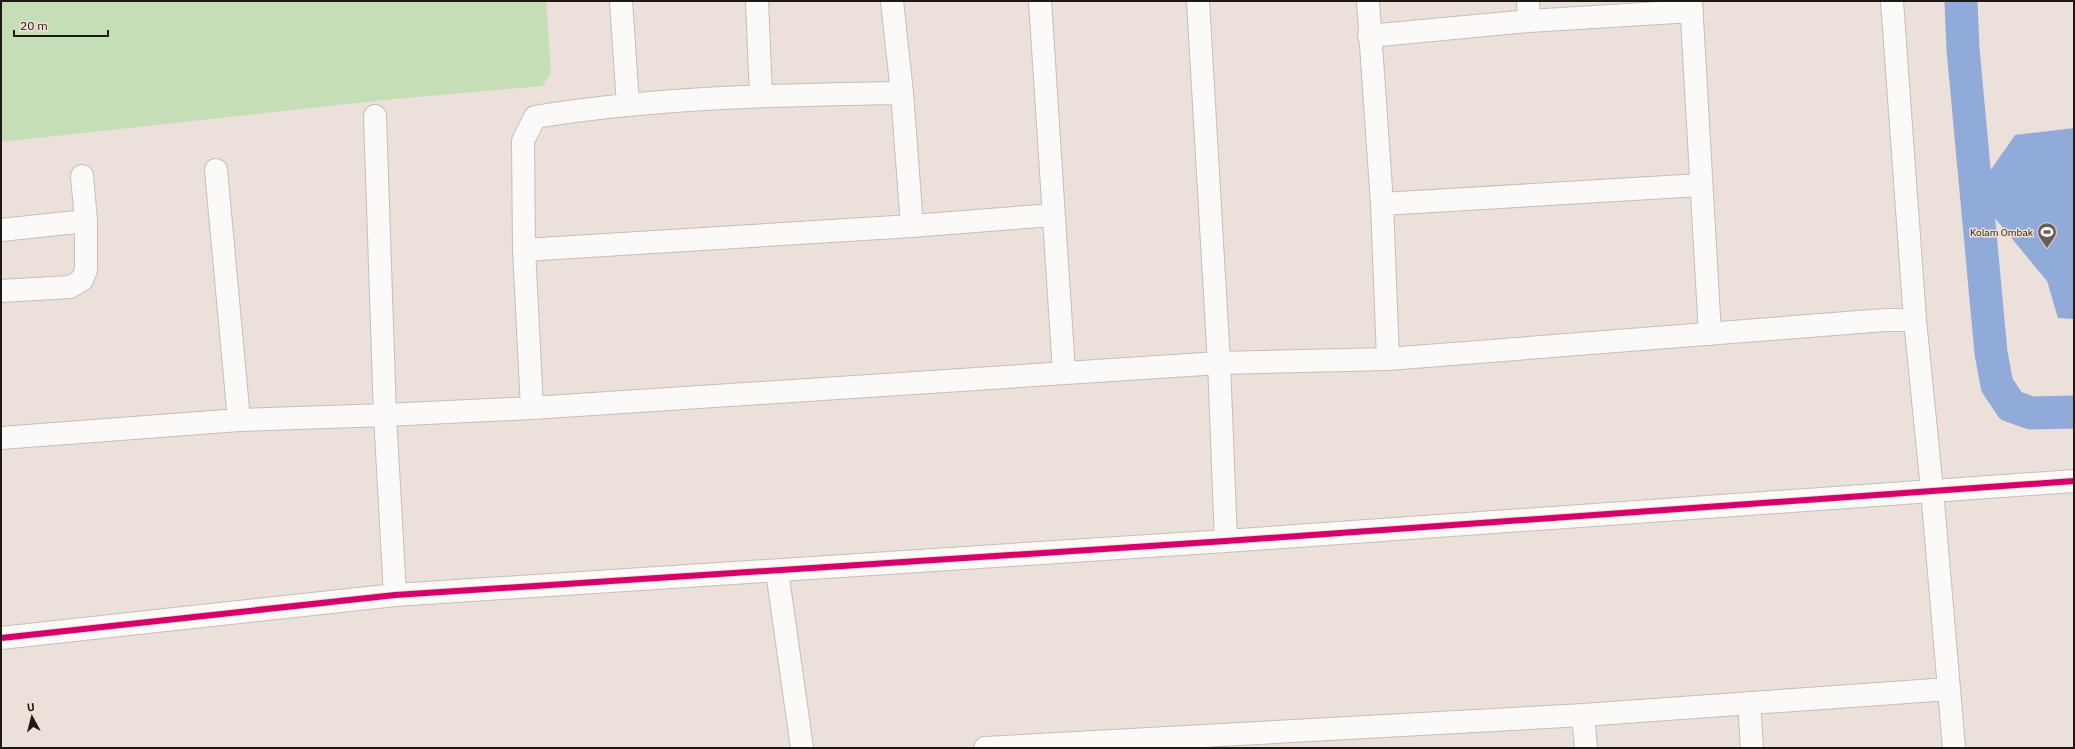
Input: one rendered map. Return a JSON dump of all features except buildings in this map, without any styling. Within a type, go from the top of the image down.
[{"type":"street","points":[[621,1],[628,105]]},
{"type":"street","points":[[757,1],[761,96]]},
{"type":"street","points":[[892,1],[902,93],[912,226]]},
{"type":"street","points":[[1040,1],[1052,215],[1064,372]]},
{"type":"street","points":[[1198,1],[1219,363],[1226,541]]},
{"type":"street","points":[[1368,1],[1369,36],[1382,204],[1388,359]]},
{"type":"street","points":[[1892,1],[1915,320],[1932,490],[1954,748]]},
{"type":"street","points":[[1369,36],[1528,11],[1691,6],[1700,185],[1710,334]]},
{"type":"street","points":[[532,408],[524,250],[523,141],[535,117],[628,105],[761,96],[902,93]]},
{"type":"street","points":[[375,116],[385,416],[395,595]]},
{"type":"street","points":[[216,170],[239,420]]},
{"type":"street","points":[[1,291],[70,287],[82,280],[86,270],[86,221],[82,176]]},
{"type":"street","points":[[1382,204],[1700,185]]},
{"type":"street","points":[[524,250],[912,226],[1052,215]]},
{"type":"street","points":[[1,230],[86,221]]},
{"type":"street","points":[[1,438],[239,420],[385,416],[532,408],[1219,363],[1388,359],[1885,320],[1915,320]]},
{"type":"street","points":[[1,638],[395,595],[1226,541],[2074,480]]},
{"type":"street","points":[[777,571],[802,748]]},
{"type":"street","points":[[986,748],[1583,715],[1949,689]]},
{"type":"street","points":[[1749,703],[1752,748]]},
{"type":"street","points":[[1583,715],[1586,748]]},
{"type":"green space","points":[[1,1],[546,1],[551,73],[542,86],[384,100],[1,142]]},
{"type":"water","name":"Kolam Ombak","points":[[2074,128],[2074,319],[2058,318],[2047,281],[1994,217],[1990,171],[2015,135]]},
{"type":"waterway","points":[[1961,1],[1963,49],[1991,353],[1997,385],[2011,406],[2031,413],[2074,412]]},
{"type":"cycle path","points":[[1,638],[395,595],[1226,541],[2074,481]]},
{"type":"place","name":"Kolam Ombak","points":[[2047,249]]}]
